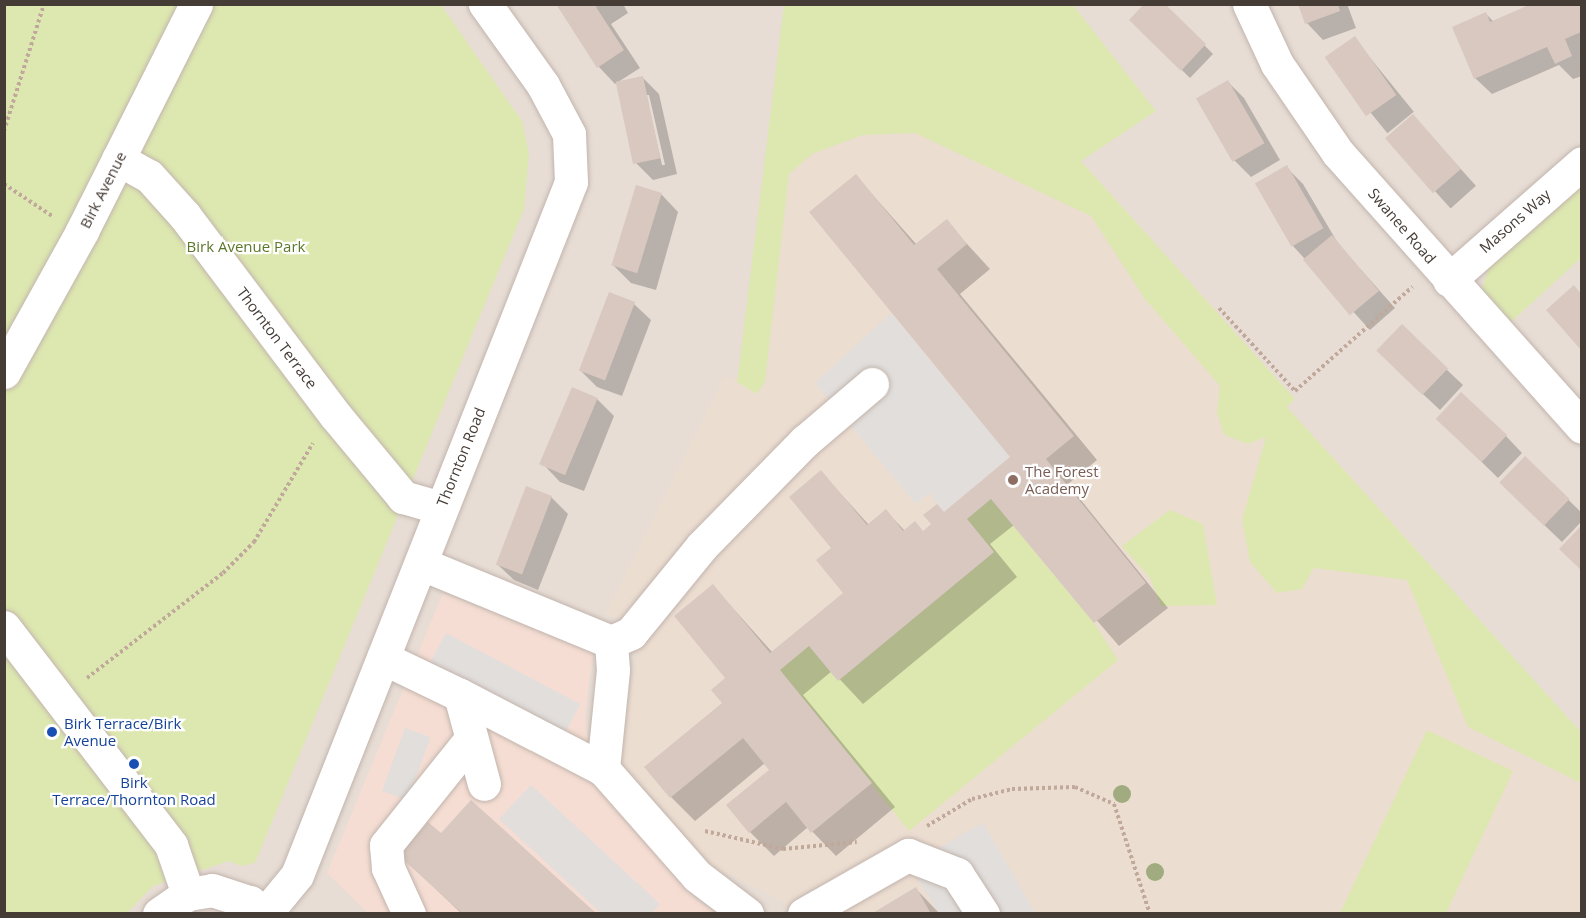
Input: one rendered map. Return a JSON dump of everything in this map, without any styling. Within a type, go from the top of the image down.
[{"type":"street","name":"Birk Avenue","points":[[4,372],[82,231],[196,4]]},
{"type":"street","name":"Thornton Road","points":[[159,914],[188,894],[212,890],[231,894],[264,914],[297,874],[422,564],[441,508],[571,182],[568,134],[543,85],[485,4]]},
{"type":"street","name":"Swanee Road","points":[[1249,4],[1277,64],[1338,153],[1581,428]]},
{"type":"street","name":"Thornton Terrace","points":[[118,159],[149,176],[185,216],[335,415],[403,496],[441,508]]},
{"type":"street","name":"Masons Way","points":[[1442,272],[1581,163]]},
{"type":"street","points":[[422,564],[611,642],[631,633],[702,546],[805,441],[872,384]]},
{"type":"street","points":[[4,627],[171,845],[188,894]]},
{"type":"street","points":[[603,769],[613,670],[611,642]]},
{"type":"street","points":[[383,658],[603,769],[697,876],[747,914]]},
{"type":"street","points":[[460,695],[484,784]]},
{"type":"street","points":[[409,914],[388,868],[386,844],[425,775],[471,739]]},
{"type":"street","points":[[804,914],[908,855],[957,874],[983,914]]},
{"type":"path","points":[[4,130],[44,4]]},
{"type":"path","points":[[4,184],[54,217],[82,231]]},
{"type":"path","points":[[1220,308],[1295,391],[1442,272]]},
{"type":"path","points":[[60,699],[223,573],[246,550],[275,509],[304,453],[335,415]]},
{"type":"shaded area","points":[[5,5],[1581,5],[1581,913],[5,913]]},
{"type":"shaded area","name":"The Forest Academy","points":[[915,133],[1040,192],[1081,160],[1295,399],[1287,407],[1421,554],[1468,727],[1581,783],[1581,913],[790,913],[784,901],[712,866],[646,798],[618,760],[639,646],[622,619],[605,615],[724,377],[765,382],[789,173],[812,154],[863,135]]},
{"type":"shaded area","points":[[891,313],[1010,457],[944,512],[929,493],[916,504],[815,383]]},
{"type":"shaded area","points":[[443,593],[593,653],[585,717],[595,785],[697,901],[718,913],[368,913],[327,873]]},
{"type":"shaded area","points":[[446,633],[580,704],[557,749],[423,677]]},
{"type":"shaded area","points":[[405,728],[430,737],[407,800],[382,791]]},
{"type":"shaded area","points":[[531,785],[660,904],[652,913],[601,913],[499,819]]},
{"type":"shaded area","points":[[983,823],[1035,913],[939,913],[909,865]]},
{"type":"green space","name":"Birk Avenue Park","points":[[5,5],[441,5],[522,121],[529,154],[524,209],[255,863],[241,866],[229,861],[153,886],[127,913],[5,914]]},
{"type":"green space","points":[[784,5],[1073,5],[1156,111],[1081,161],[1295,399],[1287,407],[1581,732],[1581,783],[1468,727],[1407,580],[1314,568],[1302,589],[1277,593],[1250,562],[1242,520],[1266,437],[1248,444],[1224,435],[1217,412],[1220,386],[1145,299],[1091,216],[915,133],[863,135],[812,154],[789,174],[765,382],[757,394],[737,382]]},
{"type":"green space","points":[[1581,185],[1581,258],[1510,323],[1482,289],[1490,264]]},
{"type":"green space","points":[[991,499],[1094,623],[1118,660],[909,831],[780,670],[809,646],[838,681],[994,552],[967,519]]},
{"type":"green space","points":[[1170,510],[1203,524],[1217,605],[1161,606],[1150,578],[1122,546]]},
{"type":"green space","points":[[1427,730],[1513,771],[1446,913],[1340,913]]},
{"type":"building","points":[[556,4],[600,4],[596,7],[624,50],[597,68]]},
{"type":"building","points":[[1144,4],[1165,4],[1206,44],[1181,71],[1129,20]]},
{"type":"building","points":[[1298,4],[1338,4],[1340,11],[1305,24]]},
{"type":"building","points":[[1531,4],[1581,4],[1581,32],[1565,39],[1572,56],[1555,64],[1547,47],[1474,79],[1452,27],[1486,12],[1490,22]]},
{"type":"building","points":[[1355,36],[1396,95],[1366,116],[1325,57]]},
{"type":"building","points":[[643,76],[660,158],[633,164],[616,82]]},
{"type":"building","points":[[1228,80],[1264,143],[1232,162],[1196,98]]},
{"type":"building","points":[[1413,114],[1461,169],[1433,193],[1385,138]]},
{"type":"building","points":[[1287,165],[1324,228],[1291,247],[1255,184]]},
{"type":"building","points":[[856,174],[914,245],[947,219],[967,244],[937,269],[1074,436],[1046,459],[1146,583],[1094,623],[991,499],[967,519],[994,552],[838,681],[809,646],[780,670],[872,783],[811,833],[786,802],[749,833],[726,805],[769,770],[743,738],[670,798],[644,767],[722,703],[711,690],[725,678],[674,616],[713,584],[770,653],[843,593],[816,560],[831,548],[789,497],[821,470],[867,525],[886,509],[903,531],[915,521],[923,531],[931,524],[923,515],[937,504],[944,512],[1010,457],[809,212]]},
{"type":"building","points":[[636,185],[662,193],[637,273],[611,265]]},
{"type":"building","points":[[1332,235],[1379,291],[1350,315],[1303,259]]},
{"type":"building","points":[[1574,285],[1581,294],[1581,350],[1546,310]]},
{"type":"building","points":[[609,292],[635,302],[605,380],[579,370]]},
{"type":"building","points":[[1402,324],[1448,368],[1422,395],[1376,351]]},
{"type":"building","points":[[572,387],[598,398],[565,475],[539,464]]},
{"type":"building","points":[[1461,392],[1507,435],[1482,462],[1436,419]]},
{"type":"building","points":[[1525,456],[1570,499],[1544,526],[1499,483]]},
{"type":"building","points":[[526,486],[552,496],[522,574],[496,564]]},
{"type":"building","points":[[1581,526],[1581,570],[1559,549]]},
{"type":"building","points":[[471,800],[597,914],[463,914],[398,855],[428,822],[441,833]]},
{"type":"building","points":[[916,887],[931,914],[871,914]]},
{"type":"place","name":"The Forest Academy","points":[[1013,480]]},
{"type":"place","name":"Birk Terrace/Birk Avenue","points":[[52,732]]},
{"type":"place","name":"Birk Terrace/Thornton Road","points":[[134,764]]}]
